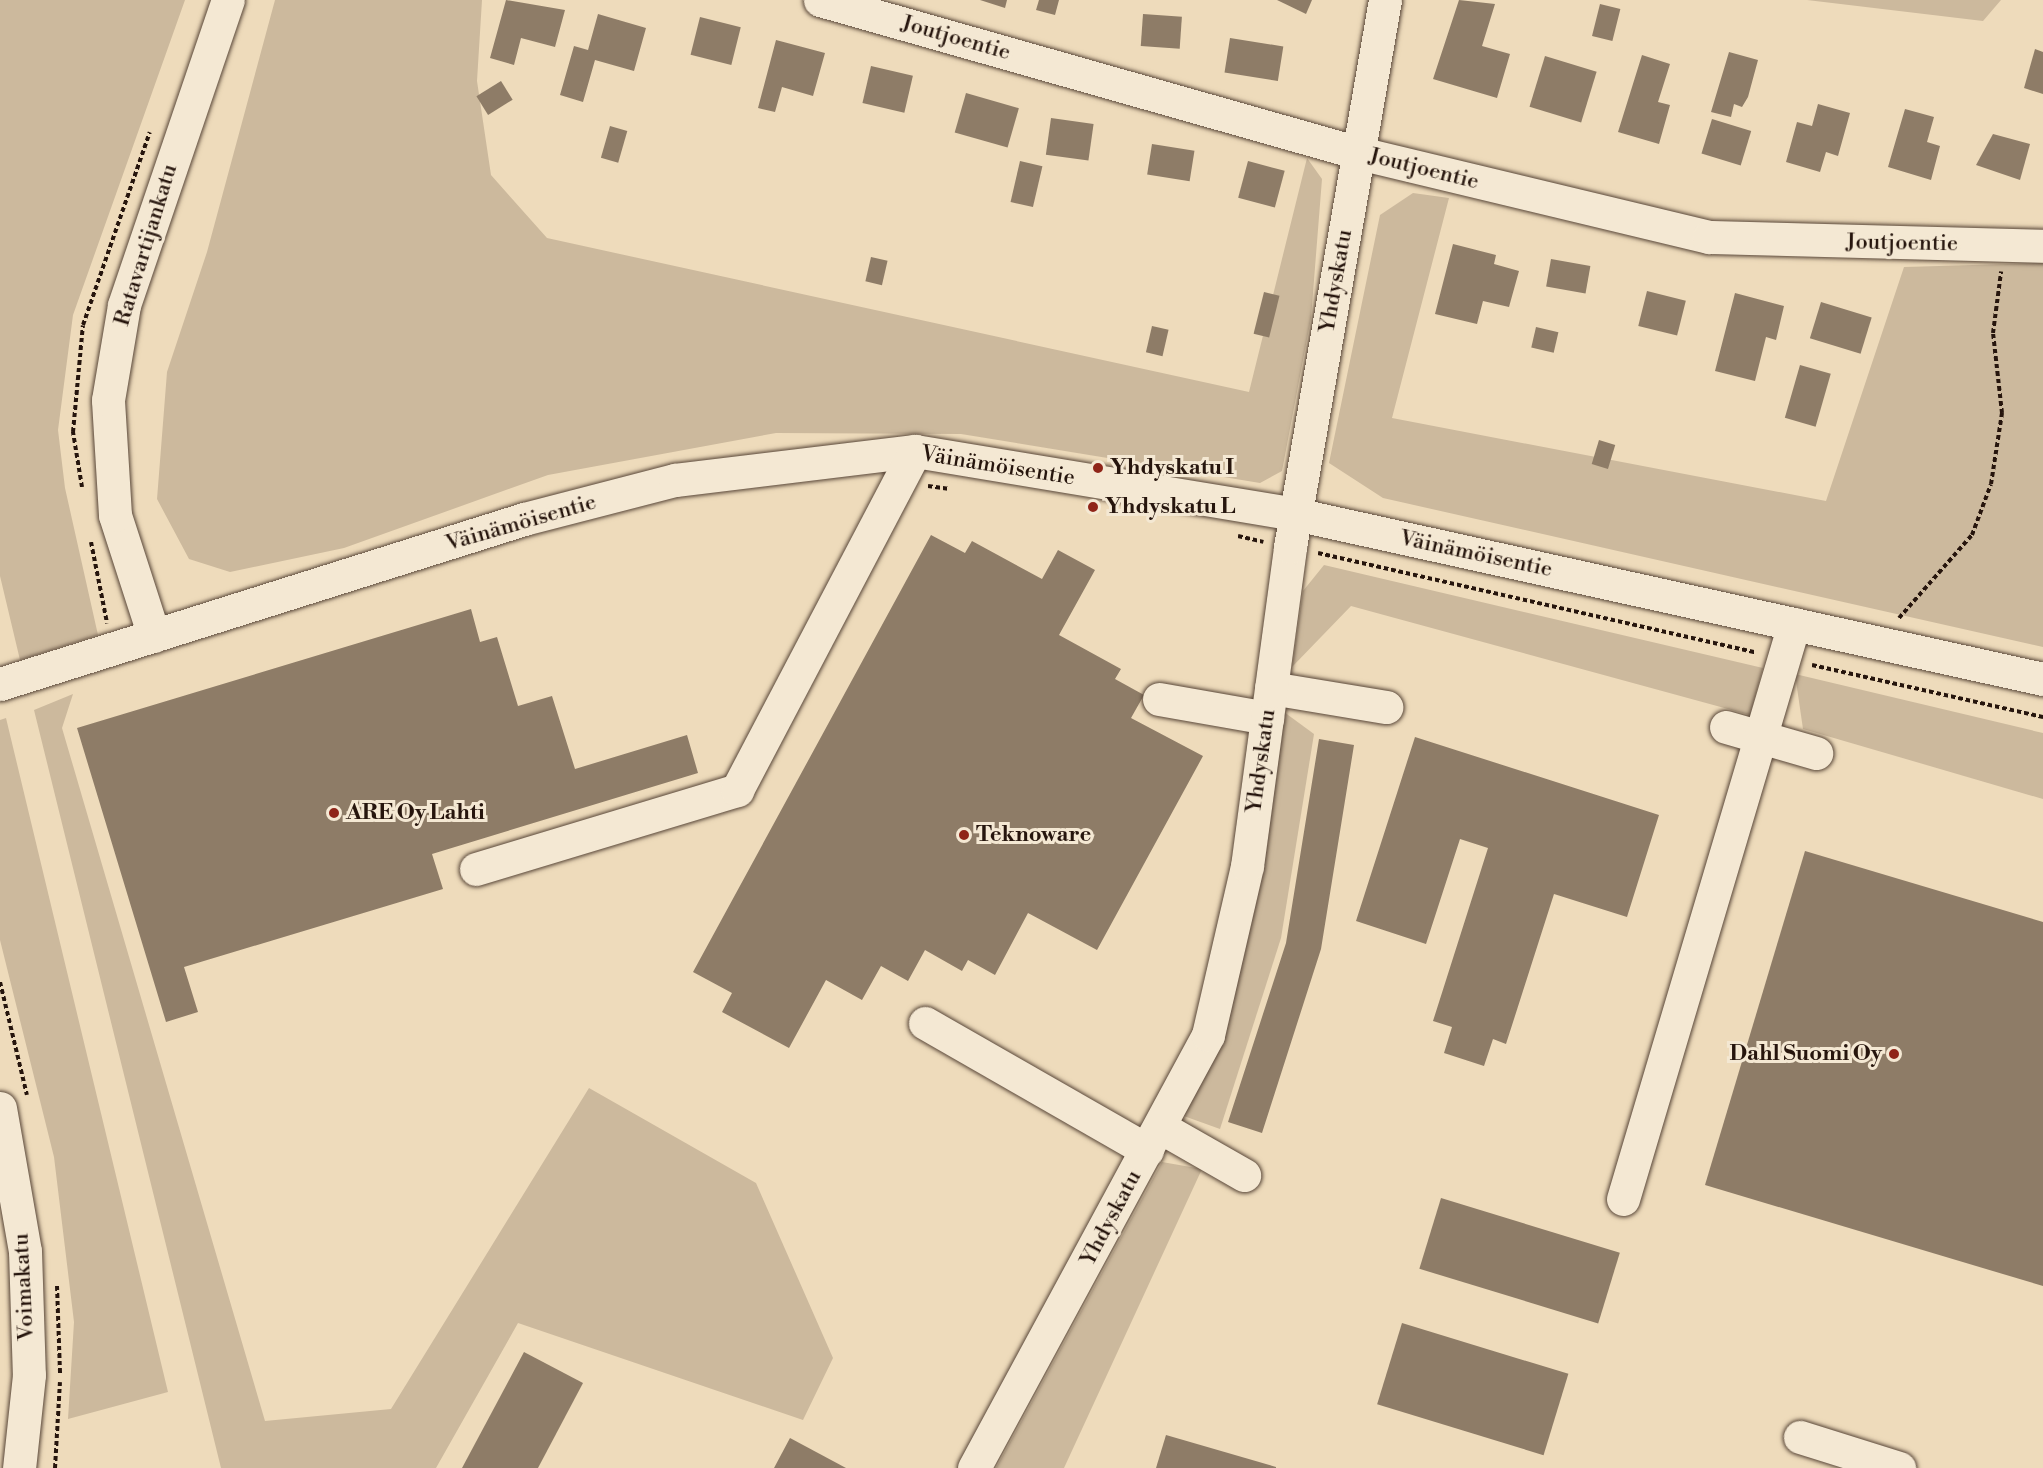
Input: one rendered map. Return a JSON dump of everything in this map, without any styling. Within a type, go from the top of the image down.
[{"type":"street","name":"Ratavartijankatu","points":[[154,636],[115,515],[108,400],[124,305],[228,0]]},
{"type":"street","name":"Joutjoentie","points":[[820,0],[1359,153],[1709,237],[2043,246]]},
{"type":"street","name":"Yhdyskatu","points":[[974,1468],[1208,1035],[1247,866],[1295,514],[1385,0]]},
{"type":"street","name":"Väinämöisentie","points":[[0,684],[524,519],[675,480],[915,452],[1295,514],[2043,679]]},
{"type":"street","points":[[476,869],[737,790],[915,452]]},
{"type":"street","points":[[1623,1199],[1762,738],[1794,624]]},
{"type":"street","points":[[1159,699],[1386,707]]},
{"type":"street","points":[[1726,727],[1816,753]]},
{"type":"street","points":[[925,1023],[1154,1138],[1244,1175]]},
{"type":"street","name":"Voimakatu","points":[[0,1108],[6,1174],[25,1251],[29,1375],[19,1468]]},
{"type":"street","points":[[1800,1437],[1899,1468]]},
{"type":"path","points":[[1873,642],[1923,597],[1972,536],[1991,484],[2002,413],[1993,333],[2005,245]]},
{"type":"path","points":[[899,482],[956,489]]},
{"type":"path","points":[[1234,536],[2043,717]]},
{"type":"shaded area","points":[[0,0],[185,0],[73,315],[58,430],[65,488],[98,635],[20,660],[0,576]]},
{"type":"shaded area","points":[[275,0],[482,0],[477,81],[491,175],[547,238],[1249,392],[1307,158],[1322,179],[1311,318],[1282,471],[1260,483],[961,434],[776,433],[548,475],[344,548],[230,572],[189,559],[157,499],[167,372],[207,252]]},
{"type":"shaded area","points":[[1807,0],[2001,0],[1983,21]]},
{"type":"shaded area","points":[[1413,193],[1449,198],[1392,418],[1826,501],[1904,267],[2043,263],[2043,647],[1383,498],[1329,463],[1380,215]]},
{"type":"shaded area","points":[[1324,565],[1763,668],[1750,715],[1351,606],[1292,667],[1303,591]]},
{"type":"shaded area","points":[[1795,674],[2043,733],[2043,799],[1803,729]]},
{"type":"shaded area","points":[[73,694],[62,728],[265,1421],[391,1409],[589,1088],[756,1183],[833,1358],[803,1420],[518,1323],[436,1468],[221,1468],[34,710]]},
{"type":"shaded area","points":[[1284,712],[1314,734],[1281,938],[1220,1129],[1181,1115]]},
{"type":"shaded area","points":[[6,718],[168,1392],[68,1419],[74,1322],[54,1157],[0,940],[0,720]]},
{"type":"shaded area","points":[[1162,1162],[1202,1169],[1064,1468],[996,1468]]},
{"type":"building","points":[[506,0],[565,10],[555,47],[521,38],[514,65],[490,58]]},
{"type":"building","points":[[980,0],[1007,0],[1005,8]]},
{"type":"building","points":[[1039,0],[1059,0],[1055,15],[1036,10]]},
{"type":"building","points":[[1277,0],[1312,0],[1306,14]]},
{"type":"building","points":[[1459,0],[1495,4],[1482,46],[1510,54],[1497,98],[1433,79]]},
{"type":"building","points":[[1600,4],[1620,9],[1612,41],[1592,36]]},
{"type":"building","points":[[598,14],[646,28],[634,71],[595,60],[583,102],[560,95],[574,46],[588,50]]},
{"type":"building","points":[[1143,14],[1182,17],[1180,49],[1141,46]]},
{"type":"building","points":[[700,17],[741,27],[731,65],[691,55]]},
{"type":"building","points":[[1230,38],[1283,46],[1278,81],[1225,73]]},
{"type":"building","points":[[776,40],[825,53],[813,96],[782,87],[775,112],[758,108]]},
{"type":"building","points":[[2035,49],[2043,52],[2043,94],[2024,88]]},
{"type":"building","points":[[1729,52],[1758,60],[1748,97],[1742,107],[1734,104],[1731,117],[1711,112]]},
{"type":"building","points":[[1642,55],[1670,64],[1658,102],[1670,105],[1659,144],[1618,132]]},
{"type":"building","points":[[1545,56],[1597,72],[1581,122],[1530,107]]},
{"type":"building","points":[[871,66],[913,76],[904,113],[862,103]]},
{"type":"building","points":[[501,81],[513,100],[488,115],[476,96]]},
{"type":"building","points":[[966,93],[1019,108],[1008,148],[955,132]]},
{"type":"building","points":[[1818,104],[1850,113],[1838,156],[1826,152],[1820,172],[1786,162],[1797,122],[1812,126]]},
{"type":"building","points":[[1905,109],[1934,117],[1927,142],[1940,146],[1931,180],[1888,167]]},
{"type":"building","points":[[1051,118],[1094,124],[1088,161],[1046,155]]},
{"type":"building","points":[[1712,119],[1751,131],[1741,165],[1701,153]]},
{"type":"building","points":[[610,126],[627,131],[618,163],[601,158]]},
{"type":"building","points":[[1993,134],[2030,144],[2020,180],[1976,165]]},
{"type":"building","points":[[1152,144],[1194,151],[1190,181],[1147,175]]},
{"type":"building","points":[[1020,161],[1042,166],[1033,207],[1011,202]]},
{"type":"building","points":[[1248,161],[1285,171],[1275,208],[1238,198]]},
{"type":"building","points":[[1453,244],[1496,255],[1494,264],[1519,271],[1509,307],[1483,301],[1477,324],[1435,314]]},
{"type":"building","points":[[871,257],[888,261],[882,285],[865,281]]},
{"type":"building","points":[[1551,259],[1590,266],[1586,294],[1546,287]]},
{"type":"building","points":[[1647,291],[1686,301],[1677,336],[1638,326]]},
{"type":"building","points":[[1264,292],[1280,296],[1269,338],[1254,334]]},
{"type":"building","points":[[1735,293],[1784,306],[1776,340],[1766,337],[1755,381],[1715,371]]},
{"type":"building","points":[[1821,302],[1872,317],[1861,354],[1810,338]]},
{"type":"building","points":[[1152,326],[1169,330],[1162,356],[1146,352]]},
{"type":"building","points":[[1536,327],[1558,332],[1554,353],[1531,347]]},
{"type":"building","points":[[1800,365],[1831,374],[1816,427],[1785,418]]},
{"type":"building","points":[[1599,440],[1615,445],[1608,469],[1592,464]]},
{"type":"building","name":"Teknoware","points":[[931,535],[965,553],[972,541],[1042,579],[1058,550],[1095,570],[1059,635],[1121,669],[1115,679],[1144,695],[1131,718],[1203,756],[1097,950],[1028,913],[995,975],[968,960],[962,971],[925,950],[908,981],[881,966],[862,1000],[826,980],[789,1048],[722,1012],[732,993],[693,972]]},
{"type":"building","name":"ARE Oy Lahti","points":[[471,609],[480,642],[497,637],[518,706],[552,696],[575,769],[687,735],[698,773],[432,854],[443,889],[184,967],[198,1012],[166,1022],[77,728]]},
{"type":"building","points":[[1415,737],[1659,815],[1627,917],[1554,894],[1506,1044],[1493,1039],[1484,1066],[1444,1053],[1452,1027],[1433,1021],[1488,848],[1460,839],[1426,944],[1356,921]]},
{"type":"building","points":[[1319,739],[1354,745],[1321,949],[1262,1133],[1228,1122],[1286,943]]},
{"type":"building","name":"Dahl Suomi Oy","points":[[1805,851],[2043,922],[2043,1286],[1705,1185]]},
{"type":"building","points":[[1441,1198],[1620,1253],[1598,1323],[1419,1269]]},
{"type":"building","points":[[1402,1323],[1568,1374],[1544,1455],[1377,1404]]},
{"type":"building","points":[[524,1352],[583,1383],[538,1468],[462,1468]]},
{"type":"building","points":[[1166,1435],[1276,1467],[1276,1468],[1156,1468]]},
{"type":"building","points":[[790,1438],[846,1468],[774,1468]]},
{"type":"place","name":"Yhdyskatu I","points":[[1098,468]]},
{"type":"place","name":"Yhdyskatu L","points":[[1093,507]]},
{"type":"place","name":"ARE Oy Lahti","points":[[334,813]]},
{"type":"place","name":"Teknoware","points":[[964,835]]},
{"type":"place","name":"Dahl Suomi Oy","points":[[1894,1054]]}]
